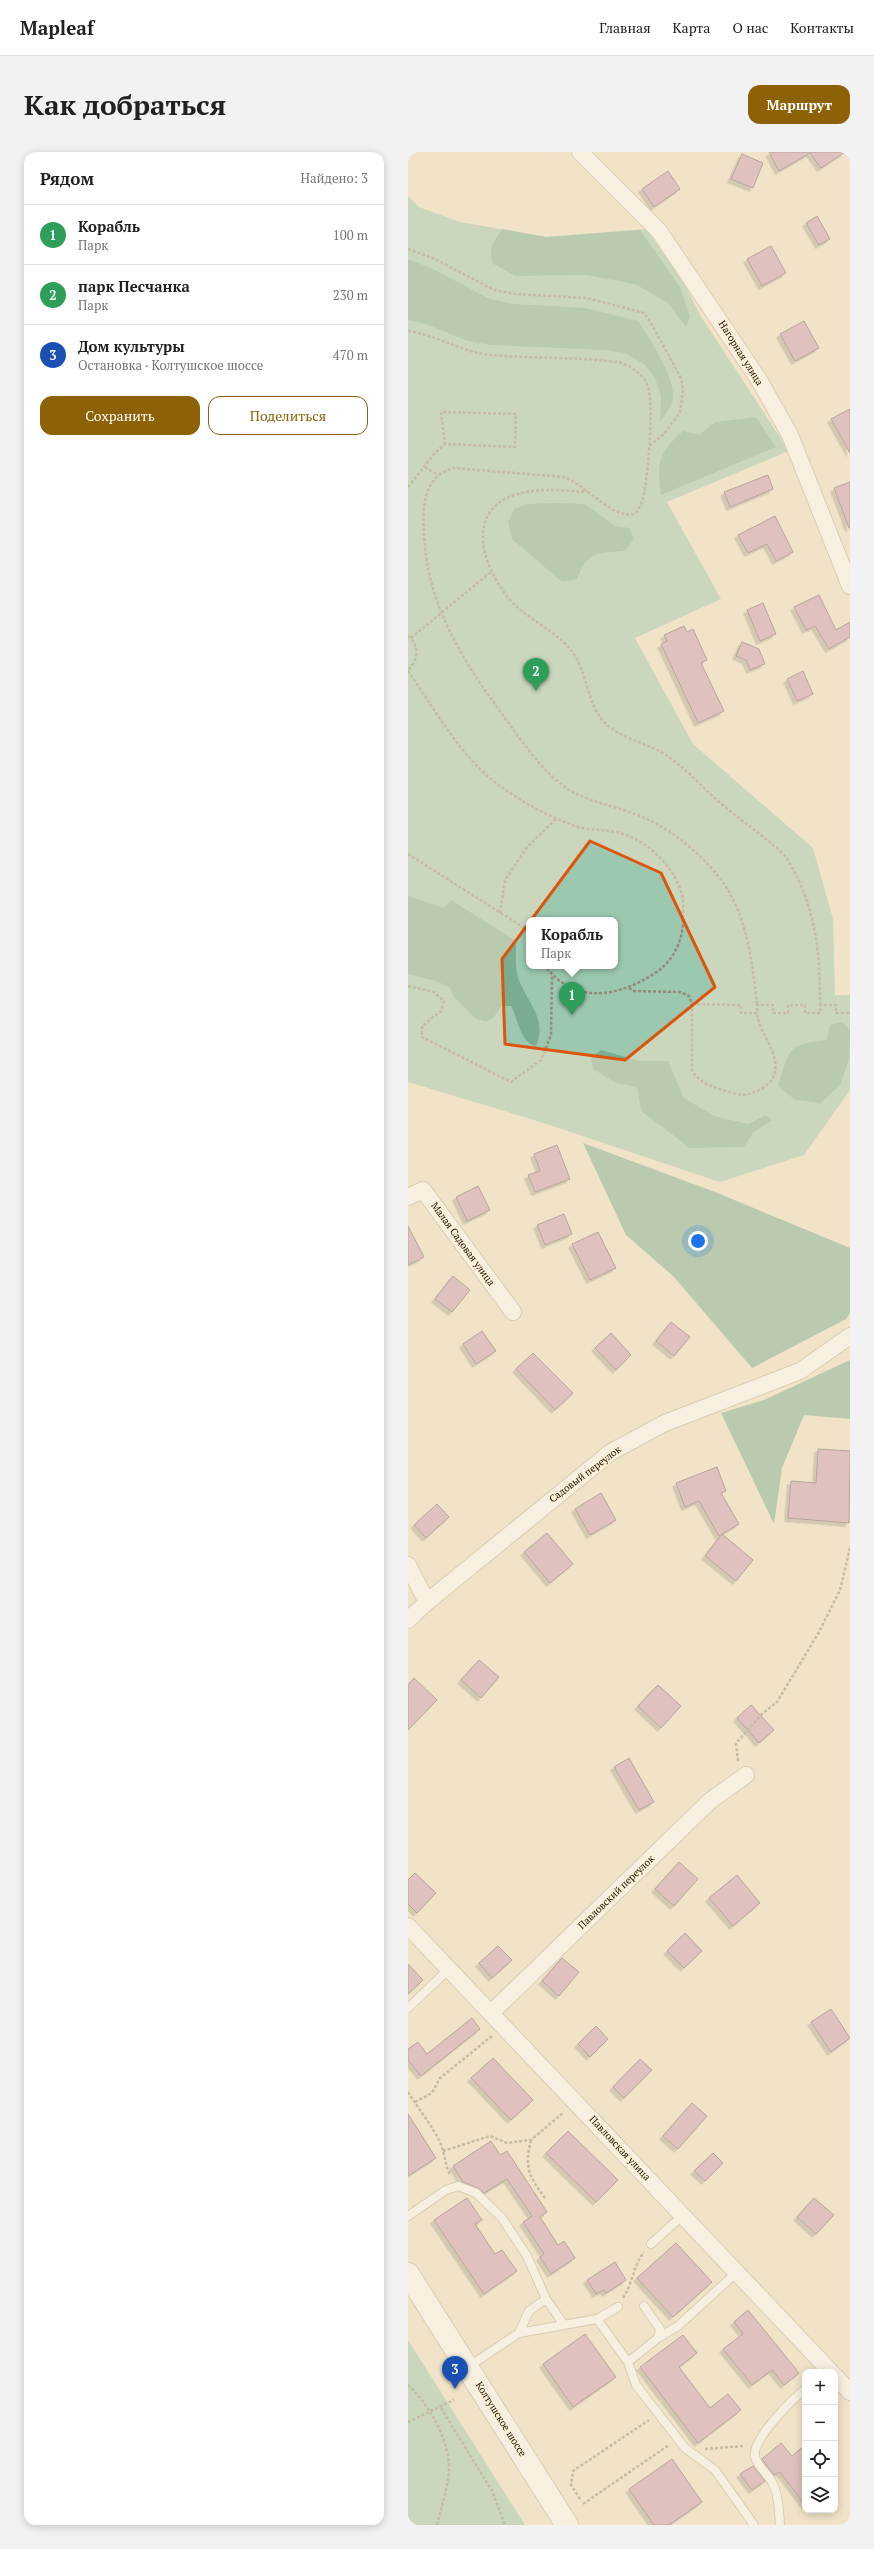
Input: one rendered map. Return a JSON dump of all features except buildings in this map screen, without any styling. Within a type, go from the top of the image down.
[{"type":"main road","name":"Колтушское шоссе","points":[[408,2274],[567,2525]]},
{"type":"street","name":"Нагорная улица","points":[[580,152],[659,230],[759,380],[790,435],[850,586]]},
{"type":"street","name":"Малая Садовая улица","points":[[408,1197],[423,1190],[513,1312]]},
{"type":"street","name":"Садовый переулок","points":[[408,1620],[427,1602],[611,1452],[665,1423],[800,1371],[850,1336]]},
{"type":"street","points":[[408,1566],[427,1602]]},
{"type":"street","name":"Павловский переулок","points":[[491,2013],[710,1801],[742,1778]]},
{"type":"street","name":"Павловская улица","points":[[408,1926],[576,2101],[827,2369]]},
{"type":"street","name":"Павловская улица","points":[[838,2380],[850,2392]]},
{"type":"lane","points":[[408,2008],[449,1969]]},
{"type":"lane","points":[[408,2216],[446,2190],[458,2186],[476,2194],[502,2218],[527,2256],[546,2299],[564,2325]]},
{"type":"lane","points":[[651,2244],[683,2215]]},
{"type":"lane","points":[[628,2362],[658,2338],[678,2326],[737,2272]]},
{"type":"lane","points":[[519,2333],[529,2311],[546,2299]]},
{"type":"lane","points":[[644,2306],[660,2329],[658,2338]]},
{"type":"lane","points":[[468,2367],[519,2333],[598,2319],[618,2307]]},
{"type":"lane","points":[[598,2319],[628,2362],[636,2385],[692,2456],[716,2470],[754,2525]]},
{"type":"lane","points":[[780,2525],[773,2483],[755,2458],[755,2446],[790,2401],[802,2391]]},
{"type":"path","points":[[408,249],[435,259],[494,290],[515,294],[588,298],[644,313],[652,324],[681,378],[683,390],[680,412],[664,434],[648,446]]},
{"type":"path","points":[[408,330],[420,332],[465,351],[490,355],[622,363],[637,371],[646,383],[649,390],[651,398],[643,498],[634,514],[620,514],[578,482],[548,475],[453,468],[438,475],[432,482],[426,499],[423,524],[430,584],[442,615],[463,657],[490,699],[520,739],[553,776],[569,789],[589,799],[640,816],[666,829],[686,844],[718,876],[735,900],[745,930],[753,970],[757,1019],[773,1051],[775,1065],[772,1078],[765,1087],[753,1094],[744,1095],[704,1083],[692,1071],[692,1004],[689,996],[680,992],[633,991],[629,988]]},
{"type":"path","points":[[408,487],[424,467],[431,455],[445,444],[515,447],[516,414],[441,412],[445,444]]},
{"type":"path","points":[[424,467],[438,475]]},
{"type":"path","points":[[590,492],[526,492],[503,500],[490,509],[484,522],[482,534],[484,550],[492,571],[506,596],[528,615],[552,631],[571,650],[581,666],[595,709],[605,723],[619,733],[661,753],[786,857],[796,873],[813,915],[820,963],[820,1013],[805,1013],[805,1005],[788,1005],[788,1013],[773,1013],[773,1005],[757,1005]]},
{"type":"path","points":[[492,571],[442,615],[409,637],[417,652],[416,660],[408,671],[461,747],[502,788],[557,818],[577,826],[620,833],[644,844],[672,870],[682,895],[683,922],[679,944],[668,964],[629,988],[602,994],[581,992],[562,984],[548,969]]},
{"type":"path","points":[[500,913],[505,880],[528,846],[557,818]]},
{"type":"path","points":[[408,854],[526,929]]},
{"type":"path","points":[[408,986],[434,992],[444,1001],[441,1012],[422,1026],[422,1037],[511,1082],[540,1060],[551,1035],[552,974]]},
{"type":"path","points":[[692,1004],[741,1005],[741,1012],[757,1012]]},
{"type":"path","points":[[820,1005],[836,1005],[836,1013],[850,1013]]},
{"type":"path","points":[[742,1778],[736,1773],[739,1764],[736,1743],[763,1713],[777,1702],[820,1632],[842,1584],[850,1548]]},
{"type":"path","points":[[415,2102],[432,2093],[440,2078],[504,2025]]},
{"type":"path","points":[[408,2092],[444,2151],[446,2167],[458,2186]]},
{"type":"path","points":[[545,2198],[530,2178],[526,2158],[532,2140],[576,2101]]},
{"type":"path","points":[[444,2151],[490,2136],[507,2143],[532,2140]]},
{"type":"path","points":[[618,2307],[628,2290],[636,2263],[651,2244]]},
{"type":"path","points":[[408,2385],[437,2424],[444,2444],[449,2467],[437,2525]]},
{"type":"path","points":[[408,2391],[413,2390]]},
{"type":"path","points":[[408,2422],[441,2408],[454,2400]]},
{"type":"path","points":[[441,2408],[492,2491],[505,2525]]},
{"type":"path","points":[[580,2499],[572,2485],[574,2472],[658,2413]]},
{"type":"path","points":[[584,2504],[678,2439]]},
{"type":"path","points":[[692,2456],[710,2447],[755,2446]]},
{"type":"highlighted area","points":[[590,841],[661,873],[715,987],[625,1060],[505,1044],[502,959]]},
{"type":"green space","points":[[408,196],[419,207],[460,222],[546,237],[646,229],[685,284],[700,315],[789,451],[667,502],[721,599],[635,638],[693,744],[813,848],[833,919],[835,995],[850,995],[850,1090],[804,1155],[720,1182],[547,1124],[408,1082]]},
{"type":"green space","points":[[502,229],[546,237],[640,230],[680,287],[690,317],[686,327],[668,303],[635,284],[586,275],[515,276],[492,263],[491,246]]},
{"type":"green space","points":[[408,259],[431,268],[490,299],[514,304],[586,308],[638,321],[660,358],[670,379],[673,389],[673,397],[668,410],[660,422],[661,396],[655,378],[644,364],[625,353],[604,350],[491,345],[468,341],[423,323],[408,320]]},
{"type":"green space","points":[[756,417],[776,447],[661,495],[659,467],[661,459],[664,452],[683,431],[699,435],[715,422]]},
{"type":"green space","points":[[528,504],[585,504],[615,526],[629,528],[634,539],[625,551],[607,552],[595,555],[585,563],[577,579],[562,582],[512,539],[508,522],[514,509]]},
{"type":"green space","points":[[408,896],[444,908],[451,900],[516,941],[516,964],[518,978],[535,1011],[540,1028],[536,1046],[526,1040],[511,1006],[501,1006],[494,1017],[486,1022],[475,1018],[455,998],[450,988],[438,982],[408,974]]},
{"type":"green space","points":[[842,1022],[850,1030],[849,1060],[840,1085],[821,1103],[795,1100],[778,1086],[788,1057],[797,1047],[804,1044],[827,1040],[830,1025]]},
{"type":"green space","points":[[601,1050],[640,1061],[668,1061],[684,1098],[714,1116],[748,1124],[766,1115],[772,1120],[753,1133],[744,1147],[690,1148],[641,1111],[637,1087],[616,1083],[593,1069],[591,1058]]},
{"type":"green space","points":[[583,1143],[715,1192],[850,1248],[850,1313],[846,1319],[752,1368],[674,1277],[626,1235]]},
{"type":"green space","points":[[850,1360],[850,1419],[804,1415],[782,1468],[774,1524],[721,1413],[764,1400]]},
{"type":"green space","points":[[408,2340],[525,2525],[408,2525]]},
{"type":"place","name":"парк Песчанка","points":[[536,691]]},
{"type":"place","name":"Корабль","points":[[572,1015]]},
{"type":"place","name":"Дом культуры","points":[[455,2389]]}]
